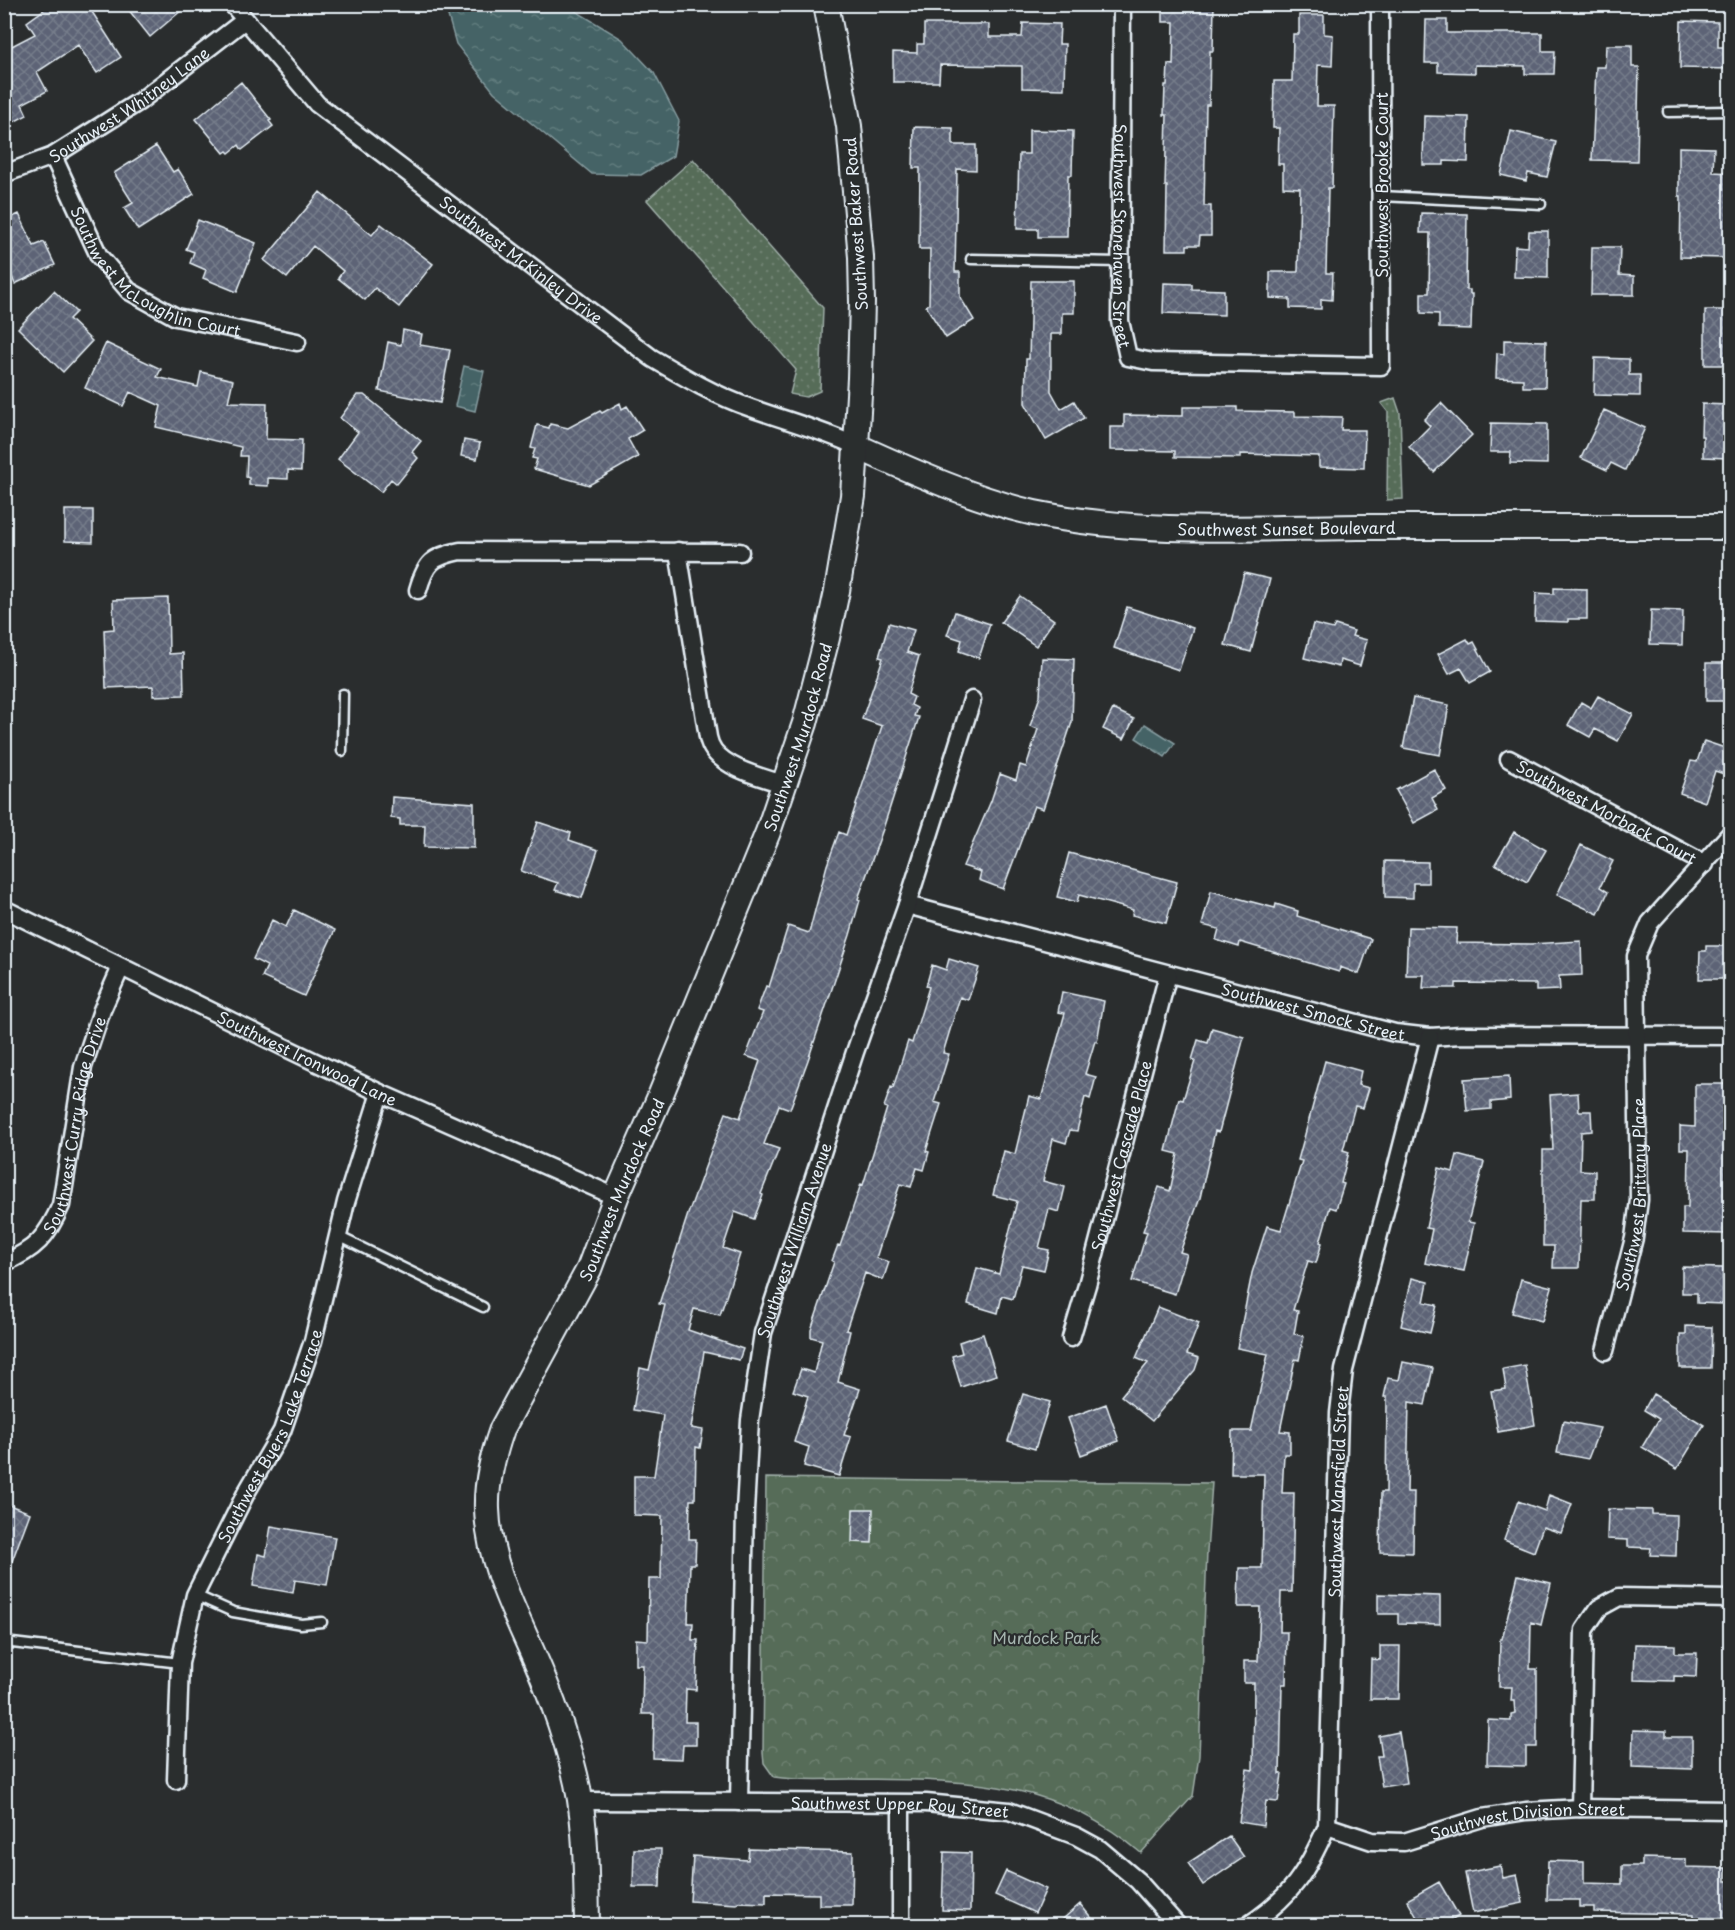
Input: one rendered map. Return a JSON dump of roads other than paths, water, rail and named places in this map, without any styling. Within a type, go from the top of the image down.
[{"type":"main road","name":"Southwest Baker Road","points":[[826,4],[849,126],[861,257],[862,339],[856,446]]},
{"type":"main road","name":"Southwest Sunset Boulevard","points":[[856,446],[888,461],[1002,504],[1060,518],[1118,525],[1191,528],[1731,527]]},
{"type":"main road","name":"Southwest Murdock Road","points":[[587,1926],[585,1830],[582,1801],[546,1684],[510,1603],[495,1560],[488,1527],[487,1495],[494,1454],[502,1429],[589,1269],[615,1197],[661,1094],[785,785],[816,685],[837,591],[852,496],[856,446]]},
{"type":"street","name":"Southwest McKinley Drive","points":[[232,4],[316,104],[652,358],[697,385],[749,408],[826,432],[856,446]]},
{"type":"street","name":"Southwest Stonehaven Street","points":[[1122,4],[1120,321],[1128,357],[1153,362],[1381,366]]},
{"type":"street","name":"Southwest Brooke Court","points":[[1380,4],[1381,366]]},
{"type":"street","name":"Southwest Whitney Lane","points":[[4,174],[53,156],[140,101],[244,20]]},
{"type":"street","name":"Southwest McLoughlin Court","points":[[53,156],[99,256],[129,291],[176,317],[297,342]]},
{"type":"street","points":[[418,590],[423,572],[432,561],[445,554],[460,551],[740,552]]},
{"type":"street","points":[[678,551],[708,738],[713,750],[723,760],[785,785]]},
{"type":"street","name":"Southwest William Avenue","points":[[740,1802],[745,1511],[750,1420],[763,1332],[855,1052],[908,905],[972,700]]},
{"type":"street","name":"Southwest Morback Court","points":[[1509,759],[1705,864]]},
{"type":"street","name":"Southwest Brittany Place","points":[[1605,1351],[1634,1238],[1639,1200],[1636,956],[1650,923],[1731,834]]},
{"type":"street","name":"Southwest Smock Street","points":[[908,905],[1395,1033],[1430,1036],[1731,1036]]},
{"type":"street","name":"Southwest Ironwood Lane","points":[[4,909],[380,1093],[615,1197]]},
{"type":"street","name":"Southwest Curry Ridge Drive","points":[[4,1263],[26,1253],[39,1243],[52,1225],[61,1205],[83,1067],[102,1011],[121,967]]},
{"type":"street","name":"Southwest Cascade Place","points":[[1071,1338],[1087,1285],[1168,974]]},
{"type":"street","name":"Southwest Mansfield Street","points":[[1247,1926],[1272,1910],[1299,1881],[1314,1857],[1327,1826],[1339,1425],[1344,1370],[1430,1036]]},
{"type":"street","name":"Southwest Byers Lake Terrace","points":[[176,1780],[180,1663],[195,1595],[246,1493],[282,1431],[313,1341],[346,1202],[380,1093]]},
{"type":"street","points":[[1580,1808],[1584,1630],[1599,1608],[1619,1597],[1731,1599]]},
{"type":"street","name":"Southwest Upper Roy Street","points":[[582,1801],[957,1805],[1009,1811],[1076,1836],[1100,1850],[1138,1881],[1178,1926]]},
{"type":"street","points":[[901,1804],[901,1926]]},
{"type":"street","name":"Southwest Division Street","points":[[1327,1826],[1372,1841],[1404,1842],[1493,1816],[1526,1811],[1580,1808],[1731,1810]]},
{"type":"lane","points":[[1668,112],[1731,111]]},
{"type":"lane","points":[[1380,196],[1541,204]]},
{"type":"lane","points":[[971,259],[1120,262]]},
{"type":"lane","points":[[342,751],[343,694]]},
{"type":"lane","points":[[338,1236],[483,1307]]},
{"type":"lane","points":[[195,1595],[233,1612],[301,1624],[322,1622]]},
{"type":"lane","points":[[4,1642],[180,1663]]},
{"type":"water","points":[[445,5],[566,5],[622,39],[654,73],[679,121],[673,156],[641,175],[592,174],[494,92],[456,44]]},
{"type":"water","points":[[464,366],[484,371],[475,411],[455,406]]},
{"type":"water","points":[[1145,724],[1175,743],[1165,757],[1136,738]]},
{"type":"park label","name":"Murdock Park","points":[[1046,1637]]}]
